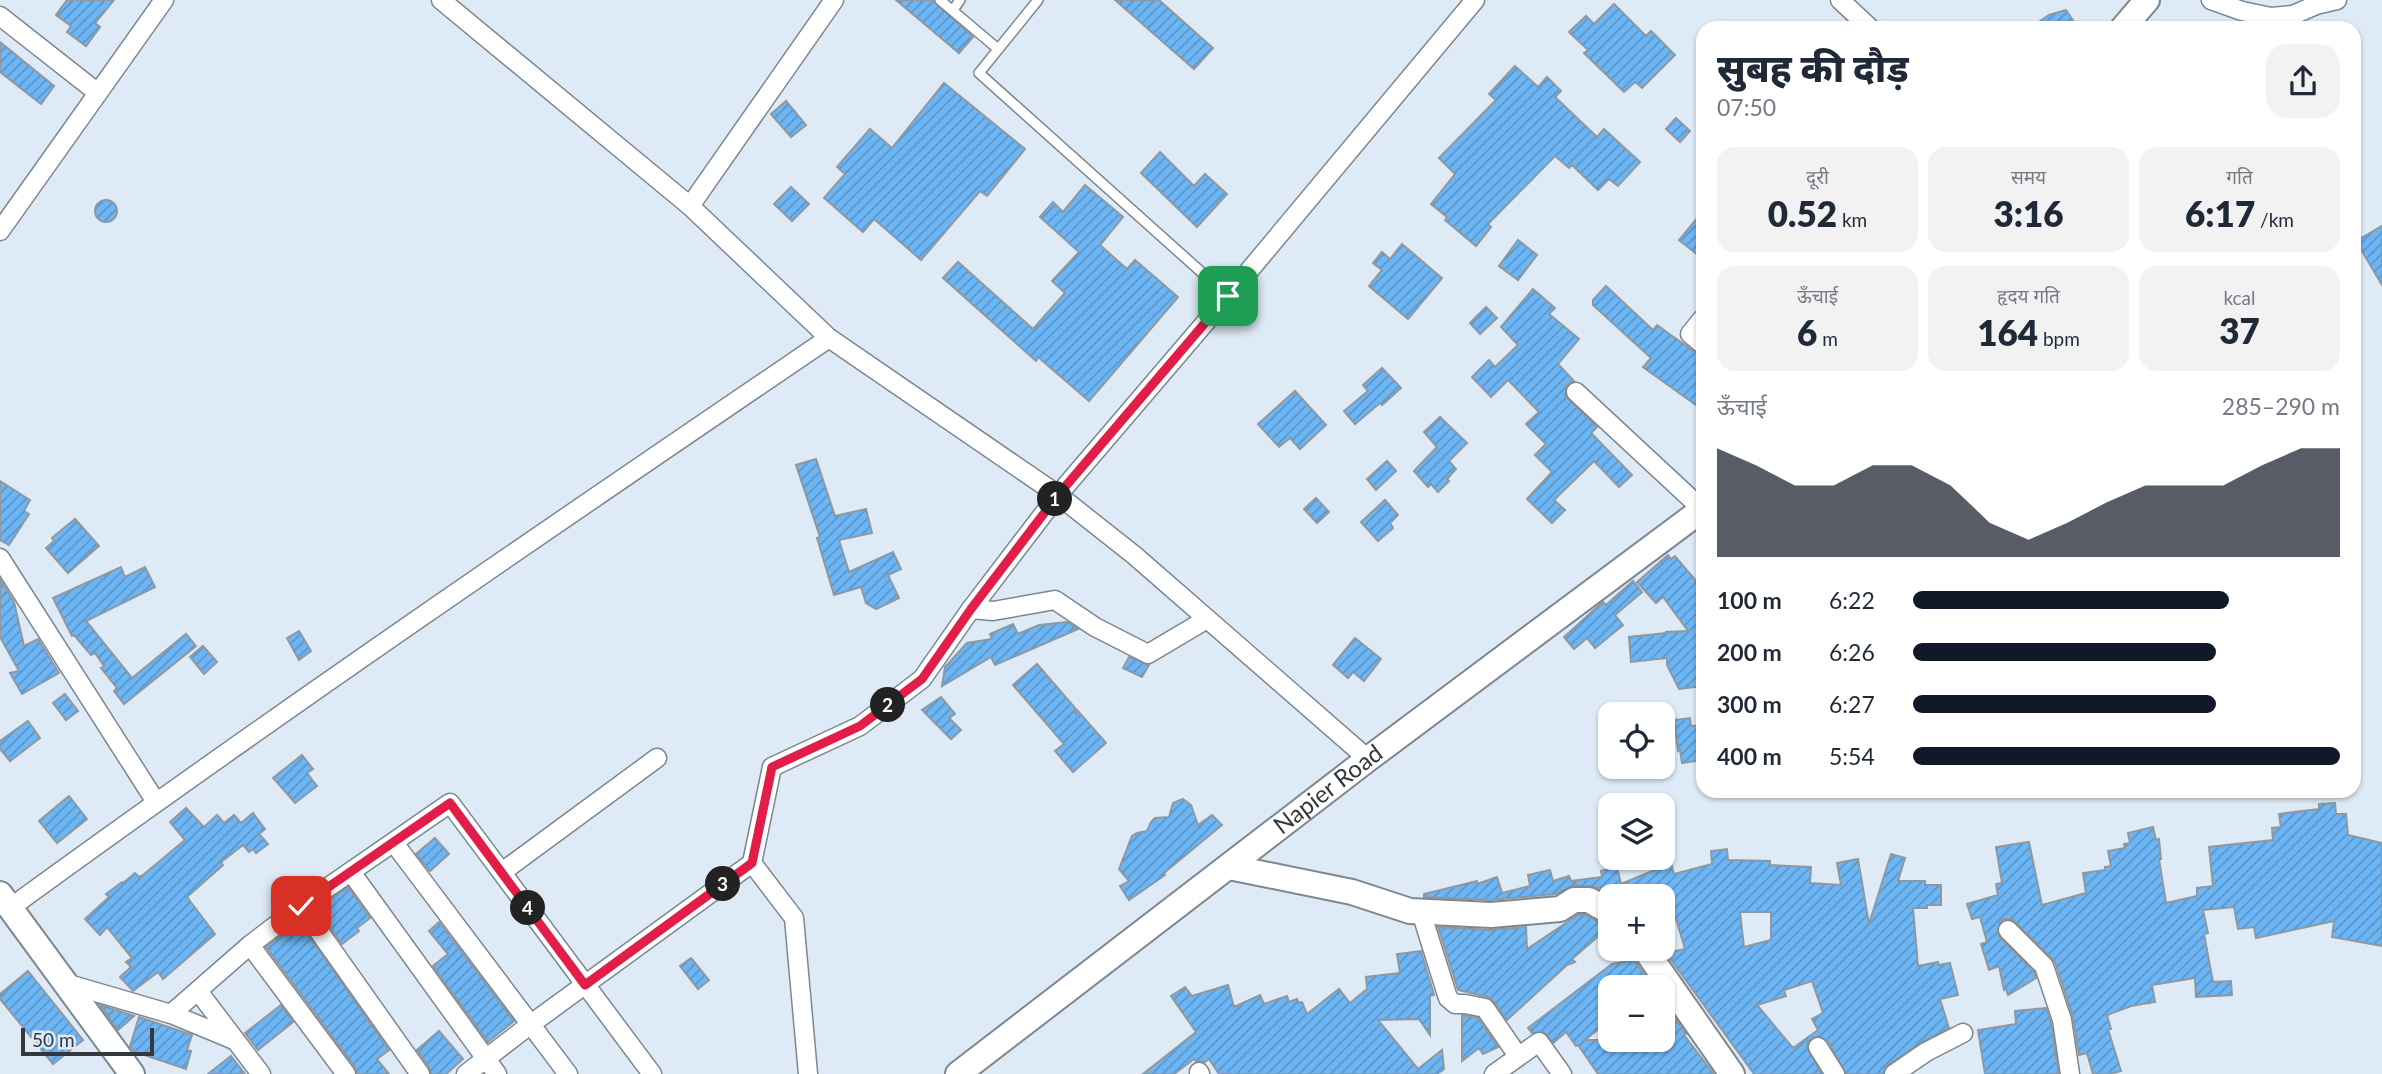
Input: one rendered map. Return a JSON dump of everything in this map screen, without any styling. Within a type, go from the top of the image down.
[{"type":"street","points":[[0,231],[164,0]]},
{"type":"street","points":[[441,0],[690,206],[829,338],[1058,495],[1134,555],[1368,759]]},
{"type":"street","points":[[690,206],[834,0]]},
{"type":"street","points":[[467,1074],[531,1024],[752,863],[772,767],[860,726],[922,679],[971,609],[1058,495],[1475,0]]},
{"type":"street","points":[[1840,0],[1862,21]]},
{"type":"street","points":[[2129,21],[2147,0]]},
{"type":"street","points":[[2211,0],[2242,11],[2271,17],[2292,15],[2337,0]]},
{"type":"street","points":[[0,16],[98,93]]},
{"type":"street","points":[[132,1074],[65,983],[3,906],[829,338]]},
{"type":"street","points":[[1576,392],[1696,503]]},
{"type":"street","name":"Napier Road","points":[[958,1074],[1368,759],[1696,514]]},
{"type":"street","points":[[0,558],[156,802]]},
{"type":"street","points":[[971,609],[993,611],[1055,600],[1096,628],[1148,654],[1207,619]]},
{"type":"street","points":[[502,873],[657,758]]},
{"type":"street","points":[[169,1013],[301,906],[450,803],[652,1074]]},
{"type":"street","points":[[394,843],[568,1074]]},
{"type":"street","points":[[752,863],[794,918],[808,1074]]},
{"type":"street","points":[[1228,867],[1352,892],[1410,911],[1491,915],[1560,909],[1574,900],[1589,900],[1598,905]]},
{"type":"street","points":[[351,872],[497,1074]]},
{"type":"street","points":[[301,906],[420,1074]]},
{"type":"street","points":[[1421,912],[1448,998],[1455,1004],[1485,1008],[1518,1056]]},
{"type":"street","points":[[2008,930],[2044,966],[2062,1020],[2070,1074]]},
{"type":"street","points":[[250,945],[346,1074]]},
{"type":"street","points":[[1653,961],[1732,1074]]},
{"type":"street","points":[[65,983],[169,1013],[235,1040]]},
{"type":"street","points":[[198,991],[261,1074]]},
{"type":"street","points":[[1894,1074],[1926,1052],[1963,1033]]},
{"type":"street","points":[[1494,1074],[1539,1042],[1562,1074]]},
{"type":"street","points":[[1818,1047],[1835,1074]]},
{"type":"lane","points":[[940,0],[998,49]]},
{"type":"lane","points":[[953,10],[960,0]]},
{"type":"lane","points":[[1038,0],[979,73],[1228,296]]},
{"type":"building","points":[[67,0],[114,0],[95,23],[100,27],[86,46],[67,32],[71,26],[56,15]]},
{"type":"building","points":[[896,0],[932,0],[973,37],[959,53]]},
{"type":"building","points":[[1115,0],[1159,0],[1213,48],[1194,69]]},
{"type":"building","points":[[1614,4],[1646,36],[1651,31],[1675,55],[1642,88],[1635,82],[1624,92],[1584,53],[1588,50],[1569,32],[1586,16],[1594,24]]},
{"type":"building","points":[[2066,10],[2073,21],[2040,21]]},
{"type":"building","points":[[0,42],[54,86],[41,104],[0,72]]},
{"type":"building","points":[[1515,66],[1538,87],[1547,77],[1561,91],[1555,97],[1597,137],[1604,129],[1640,162],[1618,186],[1609,179],[1598,190],[1572,165],[1569,168],[1555,156],[1488,224],[1491,227],[1476,246],[1445,220],[1447,217],[1431,204],[1455,174],[1439,158],[1496,100],[1489,94]]},
{"type":"building","points":[[944,83],[1025,149],[987,196],[980,191],[921,260],[874,219],[863,232],[824,198],[845,174],[837,167],[870,129],[892,148]]},
{"type":"building","points":[[786,101],[806,125],[791,137],[771,114]]},
{"type":"building","points":[[1676,118],[1690,131],[1680,142],[1666,129]]},
{"type":"building","points":[[1160,152],[1194,186],[1205,174],[1227,194],[1197,227],[1141,173]]},
{"type":"building","points":[[1085,185],[1123,217],[1100,245],[1127,269],[1135,260],[1178,297],[1089,401],[1038,357],[1036,361],[943,278],[958,262],[1033,329],[1065,293],[1052,281],[1079,252],[1040,217],[1053,202],[1063,212]]},
{"type":"building","points":[[791,187],[809,204],[792,221],[774,204]]},
{"type":"building","points":[[106,200],[114,203],[117,211],[114,219],[106,222],[98,219],[95,211],[98,203]]},
{"type":"building","points":[[1696,219],[1696,253],[1679,240]]},
{"type":"building","points":[[2382,226],[2382,285],[2361,249],[2361,238]]},
{"type":"building","points":[[1518,240],[1537,255],[1518,280],[1499,266]]},
{"type":"building","points":[[1402,244],[1442,278],[1408,319],[1369,286],[1382,270],[1373,263],[1382,252],[1390,259]]},
{"type":"building","points":[[1606,286],[1653,330],[1657,325],[1696,353],[1696,405],[1643,367],[1651,358],[1593,305],[1593,300]]},
{"type":"building","points":[[1533,289],[1555,308],[1549,314],[1579,339],[1558,364],[1574,381],[1567,385],[1565,396],[1597,427],[1591,433],[1632,475],[1619,487],[1594,461],[1554,500],[1565,510],[1552,523],[1527,499],[1552,472],[1535,455],[1546,444],[1526,424],[1539,412],[1508,380],[1491,397],[1472,377],[1489,360],[1495,367],[1518,345],[1501,327]]},
{"type":"building","points":[[1486,307],[1497,318],[1480,334],[1470,323]]},
{"type":"building","points":[[1382,368],[1401,388],[1355,424],[1344,411],[1368,391],[1363,385]]},
{"type":"building","points":[[1295,391],[1326,425],[1300,449],[1290,438],[1279,447],[1258,424]]},
{"type":"building","points":[[1440,417],[1467,443],[1449,461],[1456,469],[1438,492],[1431,484],[1428,487],[1414,471],[1437,447],[1424,432]]},
{"type":"building","points":[[816,459],[835,516],[866,509],[872,533],[839,540],[849,572],[893,552],[901,569],[888,575],[899,598],[876,609],[866,603],[861,587],[834,595],[817,538],[820,537],[796,465]]},
{"type":"building","points":[[1387,461],[1396,471],[1376,490],[1367,479]]},
{"type":"building","points":[[0,481],[30,500],[24,511],[29,514],[9,545],[0,540]]},
{"type":"building","points":[[1316,498],[1329,512],[1317,523],[1304,509]]},
{"type":"building","points":[[1385,500],[1398,515],[1390,523],[1393,528],[1378,541],[1361,522]]},
{"type":"building","points":[[75,519],[99,546],[68,573],[46,548],[54,541],[52,538]]},
{"type":"building","points":[[1668,555],[1671,559],[1675,556],[1696,581],[1696,687],[1679,689],[1667,665],[1667,658],[1631,662],[1629,637],[1688,631],[1663,597],[1656,603],[1637,582]]},
{"type":"building","points":[[121,567],[125,577],[145,567],[155,587],[86,621],[132,678],[186,634],[196,646],[124,704],[114,691],[117,688],[101,668],[104,666],[95,653],[91,655],[74,635],[72,636],[53,598]]},
{"type":"building","points":[[0,579],[14,602],[24,646],[38,639],[59,673],[22,694],[10,673],[19,671],[0,637]]},
{"type":"building","points":[[1633,581],[1642,592],[1615,615],[1623,625],[1595,648],[1587,638],[1574,649],[1564,637],[1603,602],[1606,605]]},
{"type":"building","points":[[1067,622],[1078,629],[995,665],[991,657],[942,686],[945,667],[967,643],[992,639],[990,634],[1013,624],[1018,634],[1039,625]]},
{"type":"building","points":[[299,631],[311,651],[299,660],[287,638]]},
{"type":"building","points":[[1355,638],[1381,659],[1364,681],[1353,672],[1348,678],[1333,665]]},
{"type":"building","points":[[203,646],[217,662],[204,674],[190,657]]},
{"type":"building","points":[[1129,657],[1149,665],[1142,677],[1123,668]]},
{"type":"building","points":[[1037,664],[1075,708],[1076,716],[1077,710],[1106,743],[1073,772],[1055,751],[1064,744],[1013,685]]},
{"type":"building","points":[[65,694],[78,711],[66,720],[53,703]]},
{"type":"building","points":[[941,697],[955,714],[949,718],[961,730],[951,739],[922,710]]},
{"type":"building","points":[[1690,718],[1691,726],[1696,726],[1696,761],[1682,763],[1680,750],[1678,751],[1675,720]]},
{"type":"building","points":[[28,721],[40,738],[10,761],[0,749],[0,741]]},
{"type":"building","points":[[302,755],[313,769],[307,773],[317,786],[295,803],[273,778]]},
{"type":"building","points":[[69,796],[87,819],[57,843],[39,821]]},
{"type":"building","points":[[1183,799],[1191,805],[1198,825],[1212,815],[1222,825],[1164,873],[1165,875],[1129,900],[1120,886],[1129,881],[1119,869],[1132,836],[1147,831],[1155,818],[1169,817],[1173,803]]},
{"type":"building","points":[[2335,803],[2336,814],[2346,814],[2348,835],[2382,843],[2382,946],[2332,937],[2334,921],[2256,938],[2254,927],[2238,929],[2234,907],[2203,910],[2208,933],[2204,934],[2213,982],[2231,981],[2232,995],[2196,997],[2195,978],[2152,985],[2155,1002],[2131,1006],[2107,1015],[2111,1029],[2108,1029],[2121,1071],[2110,1074],[2093,1074],[2087,1053],[2079,1055],[2073,1017],[2055,962],[2012,919],[2000,922],[1997,934],[2034,972],[2036,978],[2008,995],[2006,989],[2004,990],[1999,966],[1989,970],[1981,944],[1987,942],[1980,917],[1972,919],[1967,904],[1998,895],[1996,884],[2002,883],[1996,847],[2029,842],[2042,905],[2086,893],[2083,873],[2105,870],[2105,867],[2111,866],[2108,851],[2125,848],[2124,844],[2130,843],[2128,833],[2153,827],[2156,840],[2159,839],[2159,859],[2166,903],[2197,896],[2197,888],[2213,886],[2209,847],[2273,840],[2272,828],[2281,827],[2279,814],[2319,809],[2319,804]]},
{"type":"building","points":[[186,808],[204,827],[217,815],[224,823],[234,815],[241,823],[253,813],[265,829],[259,834],[268,844],[256,853],[253,849],[249,852],[243,845],[221,862],[223,865],[187,897],[215,934],[163,979],[158,972],[133,991],[120,977],[131,967],[126,962],[132,958],[107,927],[100,935],[85,919],[109,897],[106,894],[135,873],[139,877],[143,875],[185,840],[170,822]]},
{"type":"building","points":[[435,838],[449,854],[430,871],[416,854]]},
{"type":"building","points":[[1727,849],[1728,860],[1770,861],[1770,865],[1811,867],[1810,883],[1841,885],[1837,863],[1858,859],[1869,924],[1891,854],[1905,858],[1898,881],[1925,881],[1925,885],[1941,885],[1941,905],[1913,908],[1918,966],[1938,962],[1938,965],[1950,963],[1958,995],[1940,999],[1949,1028],[1920,1043],[1888,1065],[1883,1074],[1846,1074],[1828,1041],[1818,1036],[1808,1041],[1807,1048],[1822,1074],[1754,1074],[1672,961],[1675,961],[1675,951],[1685,949],[1675,919],[1675,884],[1621,884],[1654,870],[1673,870],[1674,874],[1712,864],[1711,851]],"holes":[[[1740,912],[1771,912],[1771,940],[1744,947]],[[1812,981],[1823,1013],[1812,1019],[1818,1030],[1793,1048],[1757,1005],[1786,996],[1784,990]]]},
{"type":"building","points":[[1550,870],[1553,881],[1569,876],[1571,881],[1602,877],[1601,871],[1618,870],[1621,884],[1598,884],[1598,888],[1574,885],[1555,894],[1491,900],[1424,897],[1424,894],[1477,881],[1477,884],[1497,877],[1502,893],[1530,886],[1528,875]]},
{"type":"building","points":[[348,887],[370,918],[342,944],[317,909]]},
{"type":"building","points":[[1578,915],[1598,921],[1598,937],[1572,959],[1575,962],[1567,965],[1507,1020],[1488,997],[1458,990],[1438,927],[1490,930],[1526,927],[1527,949]]},
{"type":"building","points":[[299,922],[389,1050],[377,1059],[389,1074],[357,1074],[355,1067],[266,947]]},
{"type":"building","points":[[439,922],[514,1021],[488,1042],[433,966],[448,954],[429,931]]},
{"type":"building","points":[[1421,951],[1434,995],[1430,996],[1430,1035],[1419,1019],[1378,1020],[1418,1069],[1442,1050],[1444,1069],[1437,1074],[1219,1074],[1209,1059],[1205,1062],[1194,1059],[1174,1074],[1143,1074],[1196,1032],[1171,996],[1185,987],[1192,996],[1228,985],[1234,1007],[1260,995],[1264,1004],[1287,996],[1289,1002],[1297,999],[1299,1003],[1302,1002],[1307,1014],[1339,989],[1350,1003],[1367,989],[1366,977],[1400,973],[1397,954]]},
{"type":"building","points":[[691,958],[709,980],[698,989],[680,966]]},
{"type":"building","points":[[1635,961],[1645,975],[1598,975],[1598,1030],[1585,1040],[1598,1040],[1598,1052],[1675,1052],[1675,1018],[1686,1034],[1684,1035],[1714,1074],[1598,1074],[1566,1032],[1553,1043],[1544,1032],[1532,1033],[1528,1028],[1612,964]]},
{"type":"building","points":[[28,971],[83,1040],[53,1064],[0,999],[0,994]]},
{"type":"building","points":[[100,1005],[134,1016],[118,1030]]},
{"type":"building","points":[[281,1005],[293,1022],[258,1050],[245,1033]]},
{"type":"building","points":[[2046,1008],[2059,1074],[1985,1074],[1978,1030],[2016,1024],[2015,1011]]},
{"type":"building","points":[[1462,1015],[1478,1018],[1498,1047],[1483,1054],[1479,1048],[1462,1061]]},
{"type":"building","points":[[139,1017],[192,1035],[187,1050],[191,1051],[186,1069],[135,1052],[130,1046]]},
{"type":"building","points":[[439,1031],[463,1059],[446,1074],[431,1074],[417,1050]]},
{"type":"building","points":[[231,1056],[245,1074],[208,1074]]},
{"type":"route","points":[[301,906],[450,803],[585,985],[752,863],[772,767],[860,726],[922,679],[971,609],[1058,495],[1228,296]]}]
